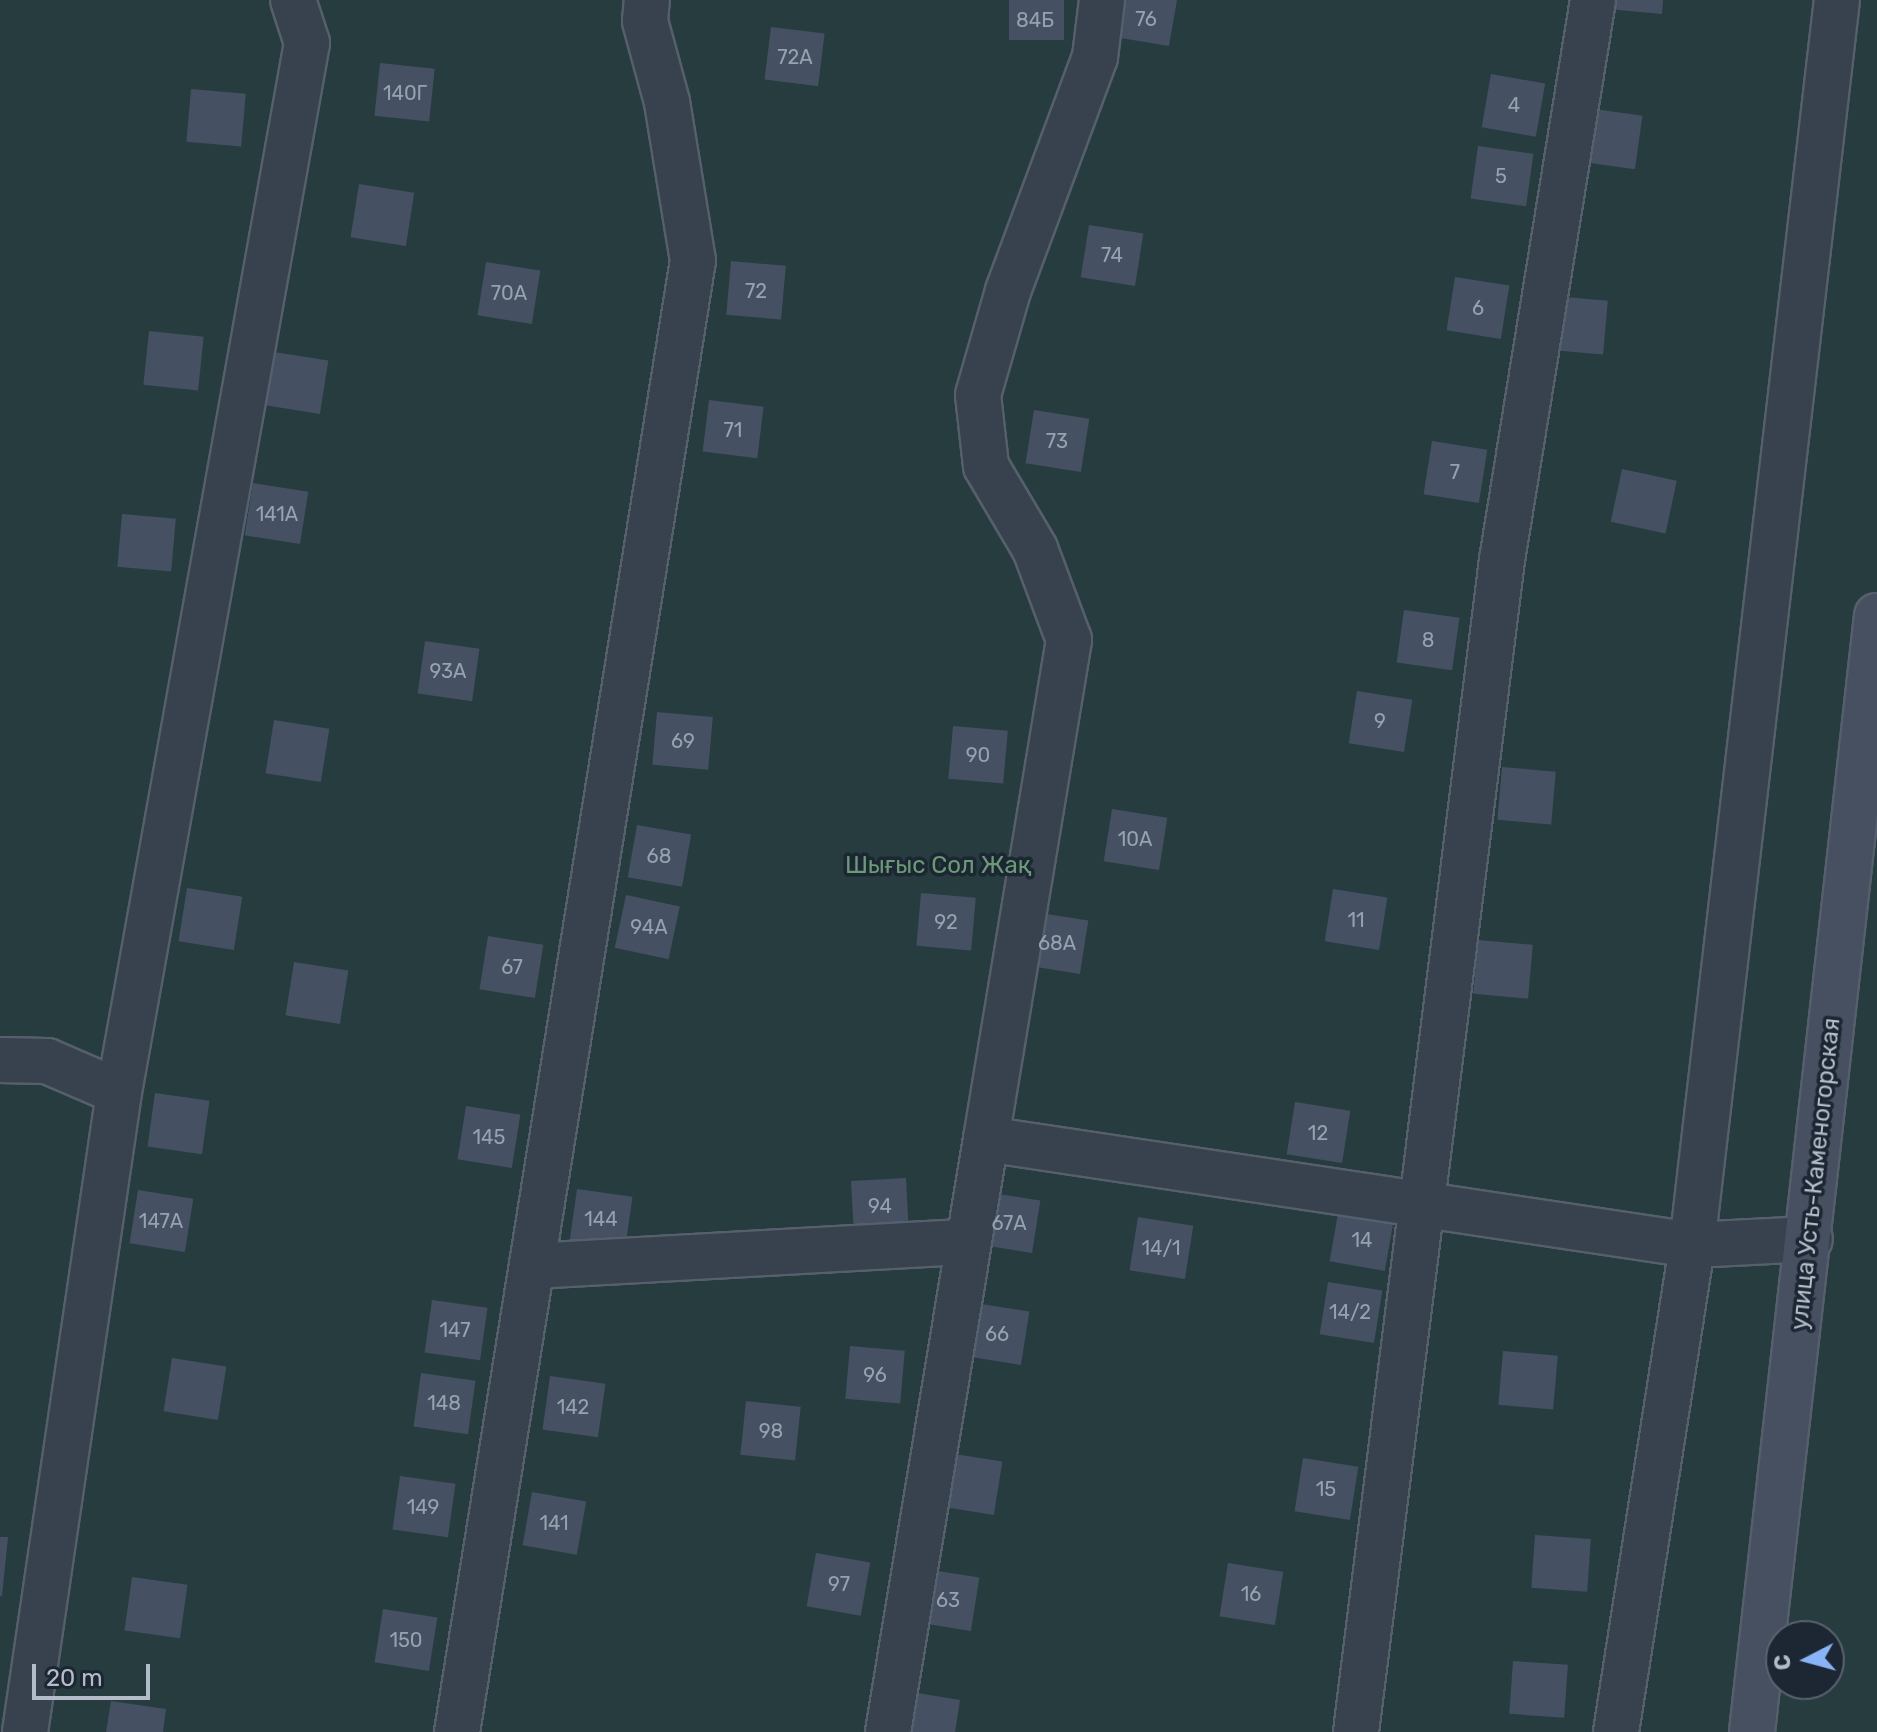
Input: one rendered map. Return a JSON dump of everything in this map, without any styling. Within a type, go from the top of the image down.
[{"type":"street","points":[[25,1732],[119,1092],[307,43],[293,0]]},
{"type":"street","points":[[457,1732],[693,261],[667,102],[645,21],[647,0]]},
{"type":"street","points":[[888,1732],[1069,640],[1035,549],[986,466],[978,395],[1008,291],[1095,57],[1102,0]]},
{"type":"street","points":[[1356,1732],[1426,1206],[1502,560],[1593,0]]},
{"type":"street","points":[[1616,1732],[1692,1245],[1837,0]]},
{"type":"street","name":"улица Усть-Каменогорская","points":[[1752,1732],[1810,1239],[1877,616]]},
{"type":"street","points":[[0,1060],[47,1061],[119,1092]]},
{"type":"street","points":[[986,1139],[1692,1245],[1810,1239]]},
{"type":"street","points":[[532,1266],[967,1242]]},
{"type":"green space","name":"Шығыс Сол Жақ","points":[[0,0],[1877,0],[1877,1732],[0,1732]]},
{"type":"building","points":[[1009,0],[1064,0],[1064,40],[1009,40]]},
{"type":"building","points":[[1121,0],[1177,0],[1169,46],[1115,37]]},
{"type":"building","points":[[1607,0],[1663,0],[1662,14],[1607,9]]},
{"type":"building","points":[[771,27],[825,34],[818,86],[765,80]]},
{"type":"building","points":[[380,63],[435,69],[429,121],[374,116]]},
{"type":"building","points":[[1491,74],[1545,84],[1536,137],[1482,127]]},
{"type":"building","points":[[191,89],[246,94],[241,147],[186,142]]},
{"type":"building","points":[[1587,108],[1642,116],[1635,169],[1579,161]]},
{"type":"building","points":[[1478,146],[1533,154],[1526,206],[1471,198]]},
{"type":"building","points":[[359,184],[414,193],[406,246],[351,237]]},
{"type":"building","points":[[1089,225],[1143,234],[1135,286],[1081,277]]},
{"type":"building","points":[[731,261],[786,266],[781,320],[726,315]]},
{"type":"building","points":[[486,262],[540,271],[532,324],[478,315]]},
{"type":"building","points":[[1455,277],[1509,286],[1501,339],[1447,330]]},
{"type":"building","points":[[1553,296],[1608,301],[1603,355],[1548,350]]},
{"type":"building","points":[[149,331],[204,337],[198,390],[143,385]]},
{"type":"building","points":[[274,352],[328,361],[320,414],[266,405]]},
{"type":"building","points":[[709,400],[764,407],[757,458],[703,452]]},
{"type":"building","points":[[1034,410],[1089,419],[1081,472],[1026,463]]},
{"type":"building","points":[[1432,441],[1487,450],[1479,503],[1424,494]]},
{"type":"building","points":[[1622,469],[1677,481],[1666,533],[1611,522]]},
{"type":"building","points":[[253,483],[308,492],[300,544],[245,535]]},
{"type":"building","points":[[122,514],[176,519],[171,572],[117,567]]},
{"type":"building","points":[[1404,610],[1459,618],[1452,670],[1397,662]]},
{"type":"building","points":[[425,641],[479,649],[472,701],[418,693]]},
{"type":"building","points":[[1357,691],[1412,700],[1404,752],[1349,743]]},
{"type":"building","points":[[657,712],[713,717],[708,770],[652,765]]},
{"type":"building","points":[[274,720],[329,729],[321,782],[266,773]]},
{"type":"building","points":[[953,726],[1008,731],[1003,784],[948,779]]},
{"type":"building","points":[[1502,767],[1556,772],[1551,825],[1497,820]]},
{"type":"building","points":[[1112,809],[1167,818],[1159,870],[1104,861]]},
{"type":"building","points":[[637,825],[691,835],[682,887],[628,877]]},
{"type":"building","points":[[187,888],[242,897],[234,950],[179,941]]},
{"type":"building","points":[[1333,889],[1387,898],[1379,950],[1325,941]]},
{"type":"building","points":[[921,893],[976,898],[971,951],[916,946]]},
{"type":"building","points":[[626,895],[680,906],[669,959],[615,948]]},
{"type":"building","points":[[1034,912],[1088,921],[1080,974],[1026,965]]},
{"type":"building","points":[[488,936],[543,945],[535,998],[480,989]]},
{"type":"building","points":[[1478,940],[1533,945],[1528,999],[1473,994]]},
{"type":"building","points":[[294,962],[348,971],[340,1024],[286,1015]]},
{"type":"building","points":[[155,1093],[209,1101],[202,1154],[147,1146]]},
{"type":"building","points":[[1295,1102],[1350,1111],[1342,1163],[1287,1154]]},
{"type":"building","points":[[466,1106],[520,1115],[512,1168],[458,1159]]},
{"type":"building","points":[[906,1178],[909,1231],[854,1234],[851,1181]]},
{"type":"building","points":[[577,1189],[632,1197],[625,1249],[570,1241]]},
{"type":"building","points":[[138,1190],[193,1199],[185,1252],[130,1243]]},
{"type":"building","points":[[986,1192],[1040,1201],[1032,1253],[978,1244]]},
{"type":"building","points":[[1339,1208],[1394,1218],[1385,1271],[1330,1261]]},
{"type":"building","points":[[1138,1217],[1193,1226],[1185,1279],[1130,1270]]},
{"type":"building","points":[[1328,1282],[1382,1291],[1374,1343],[1320,1334]]},
{"type":"building","points":[[432,1300],[487,1308],[480,1360],[425,1352]]},
{"type":"building","points":[[975,1303],[1029,1312],[1021,1365],[967,1356]]},
{"type":"building","points":[[850,1346],[905,1351],[900,1404],[845,1399]]},
{"type":"building","points":[[1503,1351],[1558,1356],[1553,1410],[1498,1405]]},
{"type":"building","points":[[172,1358],[226,1367],[218,1420],[164,1411]]},
{"type":"building","points":[[421,1373],[475,1381],[468,1434],[413,1426]]},
{"type":"building","points":[[550,1376],[605,1384],[598,1437],[542,1429]]},
{"type":"building","points":[[746,1401],[801,1407],[795,1460],[740,1455]]},
{"type":"building","points":[[948,1453],[1002,1462],[994,1515],[940,1506]]},
{"type":"building","points":[[1303,1458],[1358,1467],[1350,1520],[1295,1511]]},
{"type":"building","points":[[400,1476],[455,1484],[448,1537],[392,1529]]},
{"type":"building","points":[[532,1492],[586,1502],[577,1555],[523,1545]]},
{"type":"building","points":[[1535,1535],[1591,1539],[1587,1592],[1531,1588]]},
{"type":"building","points":[[0,1537],[8,1537],[2,1596],[0,1596]]},
{"type":"building","points":[[816,1553],[870,1563],[861,1616],[807,1606]]},
{"type":"building","points":[[1228,1563],[1283,1572],[1275,1625],[1220,1616]]},
{"type":"building","points":[[925,1569],[979,1578],[971,1631],[917,1622]]},
{"type":"building","points":[[132,1577],[187,1585],[180,1638],[124,1630]]},
{"type":"building","points":[[383,1609],[437,1618],[429,1671],[375,1662]]},
{"type":"building","points":[[1513,1661],[1568,1665],[1564,1718],[1509,1714]]},
{"type":"building","points":[[905,1691],[960,1700],[955,1732],[898,1732]]},
{"type":"building","points":[[111,1701],[166,1709],[163,1732],[106,1732]]}]
